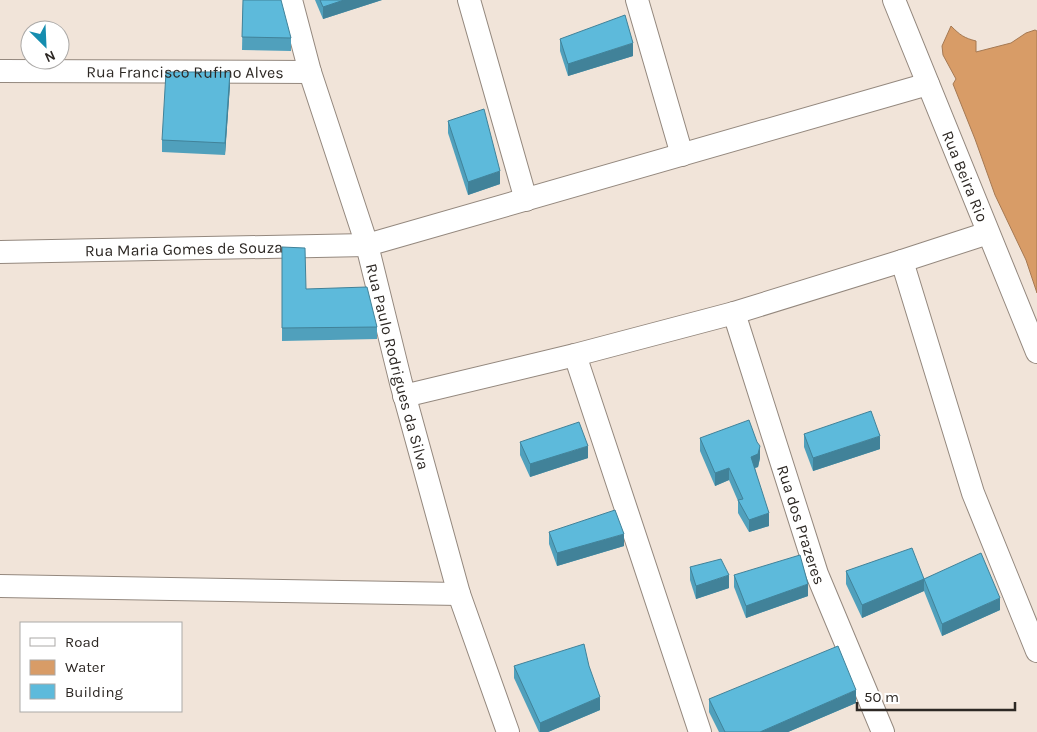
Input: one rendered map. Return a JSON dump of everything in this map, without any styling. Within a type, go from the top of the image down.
[{"type":"street","name":"Rua Paulo Rodrigues da Silva","points":[[291,0],[310,72],[367,245],[404,396],[459,594],[508,732]]},
{"type":"street","points":[[469,0],[526,200]]},
{"type":"street","points":[[637,0],[682,155]]},
{"type":"street","name":"Rua Beira Rio","points":[[894,0],[1037,352]]},
{"type":"street","name":"Rua Francisco Rufino Alves","points":[[0,71],[310,72]]},
{"type":"street","name":"Rua Maria Gomes de Souza","points":[[0,252],[367,245],[928,84]]},
{"type":"street","points":[[404,396],[575,355],[734,313],[902,261],[988,232]]},
{"type":"street","points":[[902,261],[973,493],[1037,651]]},
{"type":"street","name":"Rua dos Prazeres","points":[[734,313],[817,574],[883,732]]},
{"type":"street","points":[[575,355],[700,732]]},
{"type":"street","points":[[0,586],[459,594]]},
{"type":"water","points":[[951,26],[962,36],[976,41],[976,52],[1011,43],[1026,33],[1037,31],[1037,293],[1026,260],[995,195],[953,84],[956,79],[943,55],[942,46]]},
{"type":"building","points":[[243,0],[281,0],[291,38],[242,37]]},
{"type":"building","points":[[320,0],[344,0],[323,7]]},
{"type":"building","points":[[625,15],[633,43],[568,64],[560,39]]},
{"type":"building","points":[[166,72],[230,72],[225,143],[162,140]]},
{"type":"building","points":[[484,109],[500,171],[468,182],[448,121]]},
{"type":"building","points":[[282,247],[305,248],[306,289],[367,287],[377,327],[282,328]]},
{"type":"building","points":[[871,411],[880,436],[813,458],[804,434]]},
{"type":"building","points":[[749,420],[760,446],[758,454],[751,457],[769,513],[749,520],[738,500],[743,499],[729,468],[715,473],[700,438]]},
{"type":"building","points":[[579,422],[588,446],[530,464],[520,442]]},
{"type":"building","points":[[615,510],[624,534],[557,553],[549,532]]},
{"type":"building","points":[[912,548],[924,579],[862,605],[846,571]]},
{"type":"building","points":[[981,553],[1000,598],[942,624],[924,579]]},
{"type":"building","points":[[800,555],[808,584],[746,606],[734,575]]},
{"type":"building","points":[[721,559],[729,575],[696,586],[690,567]]},
{"type":"building","points":[[584,644],[589,666],[600,697],[540,723],[514,666]]},
{"type":"building","points":[[838,646],[856,690],[760,732],[725,732],[709,699]]}]
